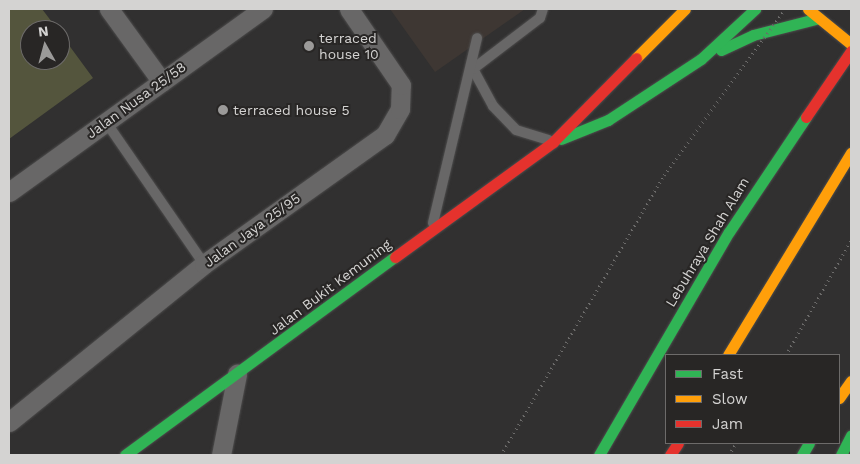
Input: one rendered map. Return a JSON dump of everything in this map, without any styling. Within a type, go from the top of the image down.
[{"type":"main road","points":[[648,47],[672,9]]},
{"type":"main road","name":"Jalan Bukit Kemuning","points":[[125,455],[553,142],[685,9]]},
{"type":"main road","name":"Jalan Bukit Kemuning","points":[[553,142],[608,120],[702,59],[755,9]]},
{"type":"main road","points":[[808,9],[851,44]]},
{"type":"main road","points":[[702,59],[753,35],[819,18]]},
{"type":"main road","name":"Lebuhraya Shah Alam","points":[[599,455],[729,232],[851,51]]},
{"type":"main road","points":[[729,354],[784,258],[851,153]]},
{"type":"main road","points":[[840,397],[851,381]]},
{"type":"main road","points":[[841,455],[851,436]]},
{"type":"main road","points":[[670,455],[677,444]]},
{"type":"main road","points":[[802,455],[808,444]]},
{"type":"street","points":[[109,9],[162,82]]},
{"type":"street","name":"Jalan Nusa 25/58","points":[[9,192],[263,9]]},
{"type":"street","name":"Jalan Jaya 25/95","points":[[9,422],[204,264],[385,135],[400,109],[401,85],[349,9]]},
{"type":"street","points":[[221,455],[237,374]]},
{"type":"lane","points":[[472,69],[540,18],[543,9]]},
{"type":"lane","points":[[430,231],[472,69],[477,38]]},
{"type":"lane","points":[[472,69],[493,106],[516,130],[553,142]]},
{"type":"lane","points":[[106,122],[204,264]]},
{"type":"path","points":[[500,455],[664,174],[785,9]]},
{"type":"path","points":[[787,354],[851,240]]},
{"type":"path","points":[[729,455],[735,444]]},
{"type":"shaded area","points":[[390,9],[525,9],[435,72]]},
{"type":"green space","points":[[9,9],[42,9],[50,20],[20,20],[20,70],[70,70],[70,47],[93,78],[9,139]]},
{"type":"traffic: fast","points":[[561,139],[608,120],[701,59],[755,9]]},
{"type":"traffic: fast","points":[[721,50],[753,35],[819,18]]},
{"type":"traffic: fast","points":[[599,455],[729,232],[806,117]]},
{"type":"traffic: fast","points":[[125,455],[395,257]]},
{"type":"traffic: fast","points":[[841,455],[851,435]]},
{"type":"traffic: fast","points":[[802,455],[808,444]]},
{"type":"traffic: slow","points":[[636,58],[685,9]]},
{"type":"traffic: slow","points":[[808,9],[851,44]]},
{"type":"traffic: slow","points":[[729,354],[851,153]]},
{"type":"traffic: slow","points":[[840,397],[851,381]]},
{"type":"traffic: jam","points":[[806,117],[851,51]]},
{"type":"traffic: jam","points":[[395,257],[553,142],[636,58]]},
{"type":"traffic: jam","points":[[670,455],[677,444]]},
{"type":"place","name":"terraced house 10","points":[[309,46]]},
{"type":"place","name":"terraced house 5","points":[[223,110]]}]
